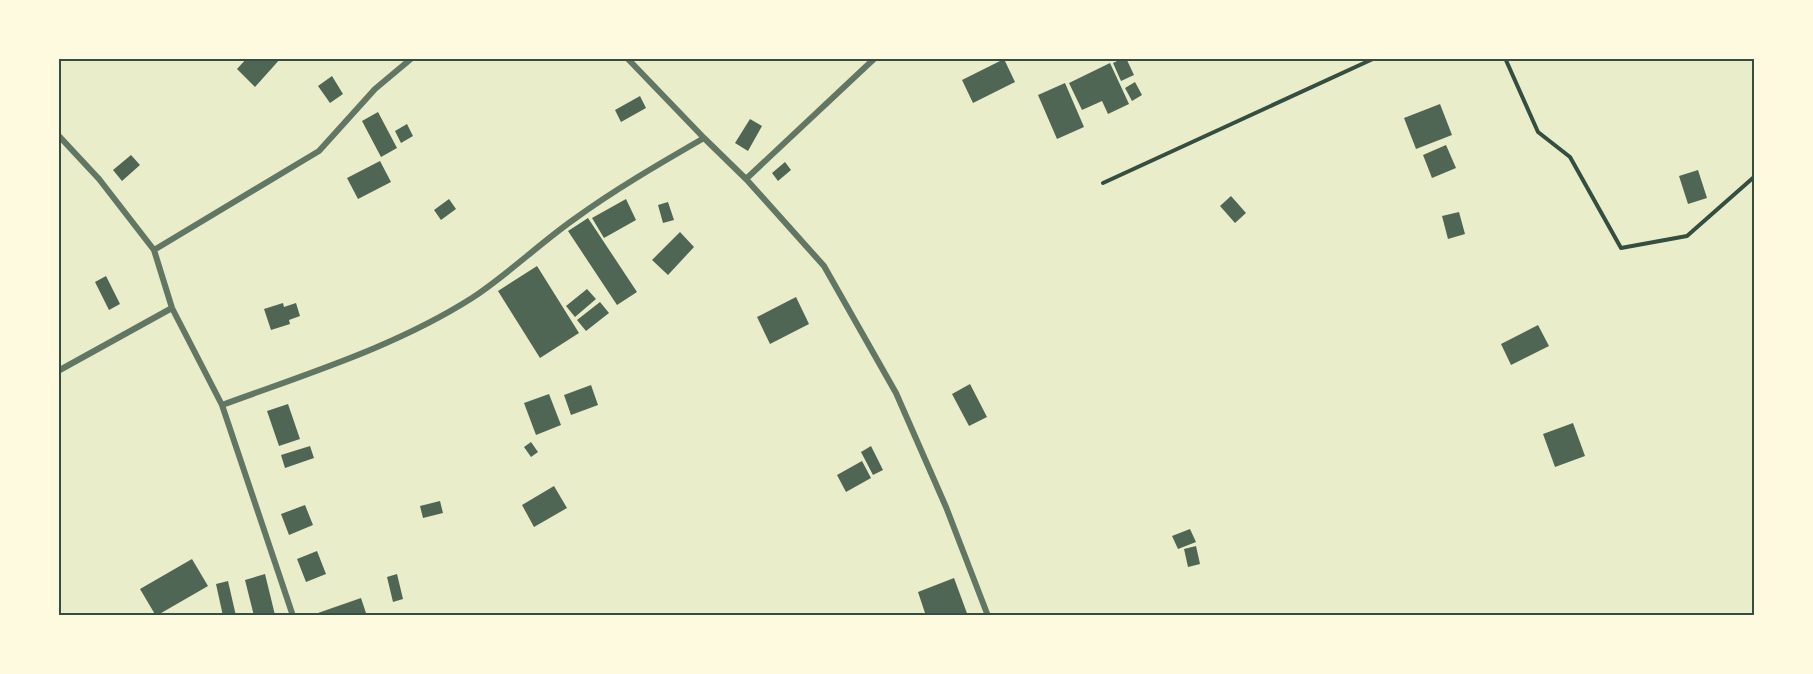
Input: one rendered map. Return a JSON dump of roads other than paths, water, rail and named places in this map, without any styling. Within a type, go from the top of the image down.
[{"type":"street","points":[[154,250],[319,151],[375,89],[412,58]]},
{"type":"street","points":[[627,58],[746,179],[824,266],[896,393],[946,507],[988,615]]},
{"type":"street","points":[[746,179],[875,58]]},
{"type":"street","points":[[58,135],[99,179],[154,250],[172,308],[222,405],[293,615]]},
{"type":"street","points":[[222,405],[369,351],[421,326],[472,297],[574,219],[704,138]]},
{"type":"street","points":[[58,370],[172,308]]}]
